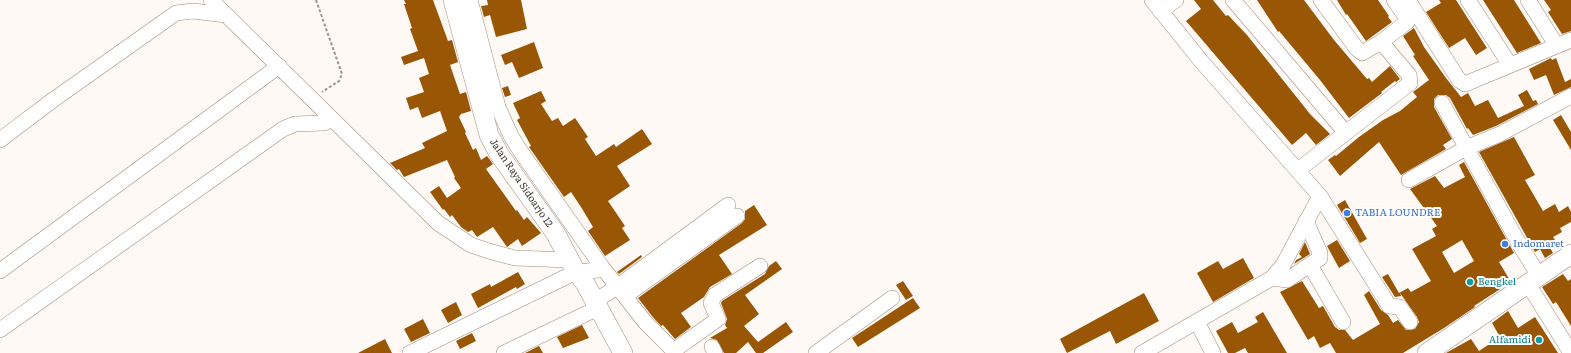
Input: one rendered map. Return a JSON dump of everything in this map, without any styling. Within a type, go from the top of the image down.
[{"type":"main road","name":"Jalan Raya Sidoarjo 12","points":[[453,0],[489,135],[499,154],[564,229],[584,268],[585,283],[608,296],[623,353]]},
{"type":"main road","points":[[1427,353],[1571,254]]},
{"type":"street","points":[[211,0],[423,210],[438,223],[471,245],[515,258],[584,268]]},
{"type":"street","points":[[470,0],[503,120],[584,268],[608,296],[645,322],[675,352],[716,320],[717,317],[711,303],[715,295],[760,266]]},
{"type":"street","points":[[1176,0],[1156,5],[1251,118],[1320,196],[1388,304],[1390,306],[1400,307],[1410,322]]},
{"type":"street","points":[[1233,0],[1346,133]]},
{"type":"street","points":[[1242,0],[1265,37]]},
{"type":"street","points":[[1321,0],[1359,52],[1364,52],[1381,42],[1407,22],[1406,17],[1394,0]]},
{"type":"street","points":[[1408,0],[1462,83],[1467,84],[1564,43],[1528,0]]},
{"type":"street","points":[[1468,0],[1510,66]]},
{"type":"street","points":[[0,140],[176,13],[193,11],[226,15]]},
{"type":"street","points":[[1298,170],[1410,83],[1408,75],[1381,42]]},
{"type":"street","points":[[0,271],[279,66]]},
{"type":"street","points":[[1409,180],[1466,148],[1500,134],[1571,96]]},
{"type":"street","points":[[1442,103],[1518,242],[1534,280],[1571,353]]},
{"type":"street","points":[[0,330],[283,129],[295,124],[324,123],[332,119]]},
{"type":"street","points":[[1142,353],[1272,278],[1283,264],[1320,196]]},
{"type":"street","points":[[504,353],[608,296],[733,210]]},
{"type":"street","points":[[1272,278],[1287,280],[1321,256],[1306,221]]},
{"type":"street","points":[[1310,265],[1343,322]]},
{"type":"street","points":[[410,353],[584,268]]},
{"type":"street","points":[[816,353],[892,298]]},
{"type":"street","points":[[1197,322],[1213,353]]},
{"type":"path","points":[[311,98],[339,81],[342,74],[316,0]]},
{"type":"building","points":[[404,0],[433,0],[448,41],[452,40],[458,62],[450,65],[460,94],[466,92],[471,111],[461,114],[459,117],[466,132],[465,133],[473,150],[476,148],[481,160],[487,156],[493,164],[486,169],[516,211],[517,210],[524,220],[527,217],[541,233],[522,246],[518,239],[507,247],[493,227],[477,237],[472,230],[468,232],[461,227],[452,215],[450,217],[444,209],[443,210],[430,192],[439,186],[447,198],[461,188],[454,178],[455,177],[447,160],[404,177],[399,169],[397,170],[390,163],[425,148],[422,143],[447,131],[440,111],[422,118],[418,107],[410,110],[406,98],[424,92],[419,78],[429,74],[424,58],[404,65],[401,57],[418,51],[410,29],[412,28]]},
{"type":"building","points":[[487,0],[521,0],[527,29],[496,37],[490,15],[484,17],[481,6],[488,5]]},
{"type":"building","points":[[1194,0],[1213,0],[1226,16],[1228,15],[1247,35],[1310,114],[1330,134],[1316,145],[1306,133],[1292,145],[1186,21],[1201,9]]},
{"type":"building","points":[[1257,0],[1304,0],[1334,40],[1367,79],[1369,78],[1372,82],[1390,66],[1400,79],[1396,82],[1395,81],[1381,92],[1382,93],[1349,118],[1320,80],[1279,31],[1278,32]]},
{"type":"building","points":[[1337,0],[1378,0],[1392,22],[1366,41],[1347,14],[1346,15]]},
{"type":"building","points":[[1439,0],[1456,0],[1487,48],[1476,55],[1465,38],[1449,48],[1426,12],[1441,3]]},
{"type":"building","points":[[1483,0],[1514,0],[1541,43],[1517,53]]},
{"type":"building","points":[[1544,0],[1571,0],[1571,31],[1562,34],[1548,12],[1551,10]]},
{"type":"building","points":[[1414,28],[1424,47],[1446,78],[1461,97],[1468,93],[1475,106],[1488,100],[1498,118],[1524,106],[1518,95],[1527,90],[1533,101],[1536,100],[1538,104],[1496,126],[1473,135],[1468,128],[1467,129],[1450,98],[1446,95],[1438,95],[1434,99],[1434,107],[1452,139],[1443,145],[1446,149],[1401,175],[1379,142],[1340,176],[1328,160],[1335,155],[1336,156],[1383,120],[1400,111],[1417,97],[1413,92],[1429,80],[1413,56],[1415,55],[1403,36]]},
{"type":"building","points":[[534,42],[543,68],[519,78],[512,62],[505,65],[501,55]]},
{"type":"building","points":[[1551,58],[1552,60],[1556,58],[1565,82],[1571,79],[1571,87],[1554,95],[1546,75],[1534,80],[1529,69]]},
{"type":"building","points":[[508,86],[511,95],[505,97],[502,88]]},
{"type":"building","points":[[541,91],[546,101],[541,104],[552,121],[558,118],[563,126],[575,118],[588,137],[585,139],[596,156],[614,144],[616,147],[642,129],[652,144],[617,166],[630,186],[608,201],[625,226],[622,228],[630,240],[605,256],[588,231],[593,227],[581,207],[571,192],[564,197],[529,147],[531,146],[517,120],[520,118],[513,103]]},
{"type":"building","points":[[1561,115],[1571,132],[1571,150],[1553,120]]},
{"type":"building","points":[[1514,137],[1535,175],[1525,180],[1543,211],[1555,204],[1559,212],[1568,206],[1571,212],[1571,222],[1560,228],[1562,232],[1553,237],[1555,240],[1548,244],[1553,253],[1545,258],[1540,249],[1535,252],[1479,152]]},
{"type":"building","points":[[1464,162],[1514,253],[1499,262],[1511,282],[1444,328],[1403,353],[1336,353],[1330,343],[1320,348],[1314,336],[1308,340],[1280,292],[1302,281],[1319,308],[1323,306],[1335,327],[1339,330],[1345,330],[1353,340],[1380,324],[1364,295],[1369,291],[1381,310],[1388,315],[1393,323],[1398,320],[1406,330],[1415,329],[1419,322],[1417,317],[1400,293],[1401,296],[1395,297],[1382,277],[1388,274],[1399,293],[1408,288],[1411,292],[1431,281],[1412,249],[1436,236],[1432,229],[1437,226],[1410,189],[1435,176],[1444,188],[1465,177],[1459,165]],"holes":[[[1462,240],[1474,261],[1454,273],[1442,252]]]},
{"type":"building","points":[[1345,200],[1367,239],[1360,243],[1337,205]]},
{"type":"building","points":[[754,205],[767,225],[719,255],[732,274],[710,287],[704,297],[681,313],[691,327],[675,339],[663,325],[661,326],[638,298],[742,223],[745,219],[745,211]]},
{"type":"building","points":[[1337,240],[1350,261],[1339,268],[1327,246]]},
{"type":"building","points":[[1305,242],[1310,254],[1294,264],[1296,260],[1302,257],[1299,254]]},
{"type":"building","points":[[641,255],[642,257],[619,274],[617,272]]},
{"type":"building","points":[[1243,258],[1254,278],[1213,302],[1197,273],[1218,261],[1223,269]]},
{"type":"building","points":[[776,261],[782,269],[745,295],[759,314],[744,326],[758,342],[786,322],[793,332],[763,353],[756,353],[748,342],[736,353],[724,353],[717,340],[710,338],[727,328],[725,325],[727,319],[721,303],[722,301],[765,274],[769,266]]},
{"type":"building","points":[[518,272],[525,284],[517,289],[516,287],[478,308],[471,294],[490,284],[491,287]]},
{"type":"building","points":[[1563,274],[1568,281],[1571,279],[1571,326],[1556,302],[1553,304],[1542,287]]},
{"type":"building","points":[[903,281],[913,296],[906,300],[896,285]]},
{"type":"building","points":[[1144,293],[1159,321],[1116,344],[1110,331],[1067,353],[1060,339]]},
{"type":"building","points":[[913,298],[920,308],[858,347],[852,338]]},
{"type":"building","points":[[456,302],[462,315],[448,323],[441,310]]},
{"type":"building","points":[[1508,311],[1518,328],[1535,317],[1558,353],[1446,353],[1471,339],[1479,351],[1500,337],[1492,323]]},
{"type":"building","points":[[1263,312],[1287,353],[1248,353],[1245,348],[1235,353],[1228,353],[1216,331],[1232,322],[1238,333],[1258,322],[1255,317]]},
{"type":"building","points":[[423,319],[430,333],[411,342],[404,329]]},
{"type":"building","points":[[582,325],[589,338],[563,348],[557,337]]},
{"type":"building","points":[[472,333],[476,341],[460,349],[456,341]]},
{"type":"building","points":[[385,339],[392,353],[358,353]]},
{"type":"building","points":[[539,346],[543,353],[525,353]]},
{"type":"place","name":"TABIA LOUNDRE","points":[[1347,213]]},
{"type":"place","name":"Indomaret","points":[[1505,244]]},
{"type":"place","name":"Bengkel","points":[[1470,282]]},
{"type":"place","name":"Alfamidi","points":[[1539,340]]}]
